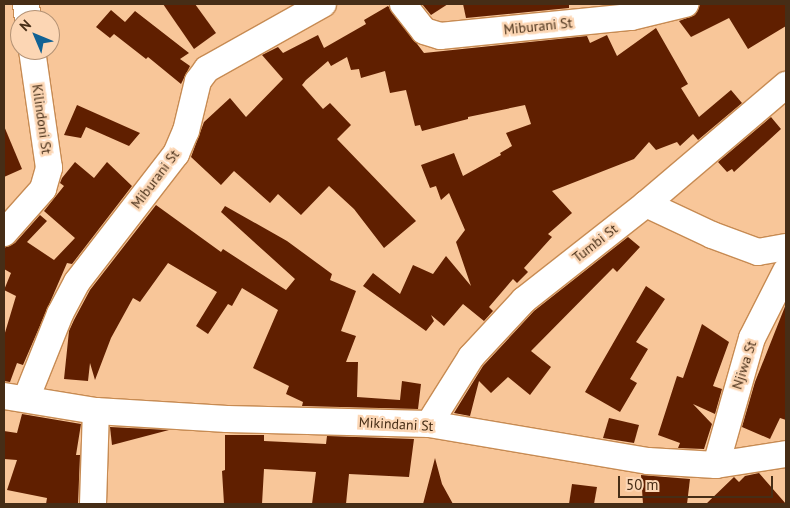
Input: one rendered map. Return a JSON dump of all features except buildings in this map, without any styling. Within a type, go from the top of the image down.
[{"type":"street","name":"Miburani St","points":[[15,398],[77,282],[176,154],[189,122],[198,81],[208,69],[323,4]]},
{"type":"street","name":"Miburani St","points":[[403,4],[424,31],[440,36],[631,17],[685,4]]},
{"type":"street","name":"Kilindoni St","points":[[4,233],[43,190],[49,168],[33,60]]},
{"type":"street","name":"Tumbi St","points":[[429,424],[471,357],[524,300],[646,204],[786,85]]},
{"type":"street","points":[[646,204],[712,235],[758,252],[786,247]]},
{"type":"street","name":"Njiwa St","points":[[716,465],[752,338],[786,271]]},
{"type":"street","name":"Mikindani St","points":[[15,398],[96,411],[227,419],[429,424],[648,461],[716,465],[786,454]]},
{"type":"street","points":[[93,504],[96,411]]}]
